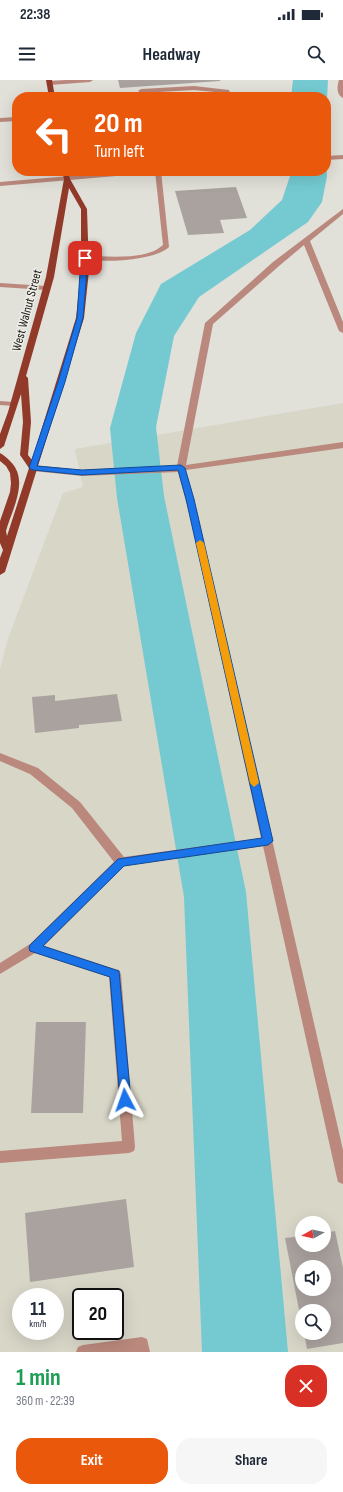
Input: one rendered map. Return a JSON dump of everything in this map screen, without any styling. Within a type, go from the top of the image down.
[{"type":"main road","points":[[49,81],[51,92]]},
{"type":"main road","name":"West Walnut Street","points":[[0,572],[80,318],[85,258],[84,209],[66,176]]},
{"type":"main road","name":"West Walnut Street","points":[[0,446],[24,370],[46,288],[67,179]]},
{"type":"main road","points":[[24,370],[27,422],[24,455],[33,468]]},
{"type":"main road","points":[[0,456],[10,463],[14,476],[15,494],[2,532],[7,550]]},
{"type":"street","points":[[49,81],[90,80]]},
{"type":"street","points":[[342,80],[340,88],[343,96]]},
{"type":"street","points":[[141,91],[194,88],[227,92]]},
{"type":"street","points":[[0,120],[12,119]]},
{"type":"street","points":[[0,184],[98,176]]},
{"type":"street","points":[[85,258],[151,256],[164,251],[167,246],[159,176]]},
{"type":"street","points":[[343,211],[276,264],[209,323],[181,468],[192,505],[343,1178]]},
{"type":"street","points":[[306,240],[343,331]]},
{"type":"street","points":[[0,285],[46,288]]},
{"type":"street","points":[[0,403],[14,404]]},
{"type":"street","points":[[33,468],[82,473],[170,470],[343,445]]},
{"type":"street","points":[[0,756],[34,771],[76,805],[121,862]]},
{"type":"street","points":[[0,969],[34,948],[121,862],[268,841]]},
{"type":"street","points":[[0,1157],[129,1147],[115,974],[34,948]]},
{"type":"street","points":[[83,1352],[142,1344],[143,1352]]},
{"type":"shaded area","points":[[343,403],[343,1352],[0,1352],[0,669],[8,639],[63,493],[83,487],[75,449]]},
{"type":"water","points":[[293,80],[328,80],[327,92],[292,92]]},
{"type":"water","points":[[290,176],[327,176],[322,202],[308,222],[199,297],[174,336],[156,427],[164,496],[246,892],[288,1352],[202,1352],[184,897],[117,498],[110,428],[136,333],[161,284],[250,230],[282,200]]},
{"type":"building","points":[[118,80],[220,80],[220,81],[120,88]]},
{"type":"building","points":[[236,187],[247,218],[220,220],[224,233],[188,235],[175,191]]},
{"type":"building","points":[[117,694],[122,721],[79,725],[79,728],[35,733],[32,697],[55,695],[55,701]]},
{"type":"building","points":[[36,1022],[86,1022],[83,1113],[31,1113]]},
{"type":"building","points":[[126,1199],[134,1267],[30,1282],[25,1213]]},
{"type":"building","points":[[335,1231],[343,1268],[343,1343],[307,1349],[305,1340],[331,1340],[331,1304],[298,1304],[296,1296],[331,1296],[331,1260],[295,1260],[295,1289],[285,1238],[295,1237],[295,1252],[331,1252],[331,1232]]},
{"type":"slow traffic","points":[[200,543],[254,783]]},
{"type":"route","points":[[85,258],[80,318],[33,468],[82,473],[170,470],[181,468],[190,499],[268,841],[121,862],[34,948],[115,974],[125,1100]]}]
